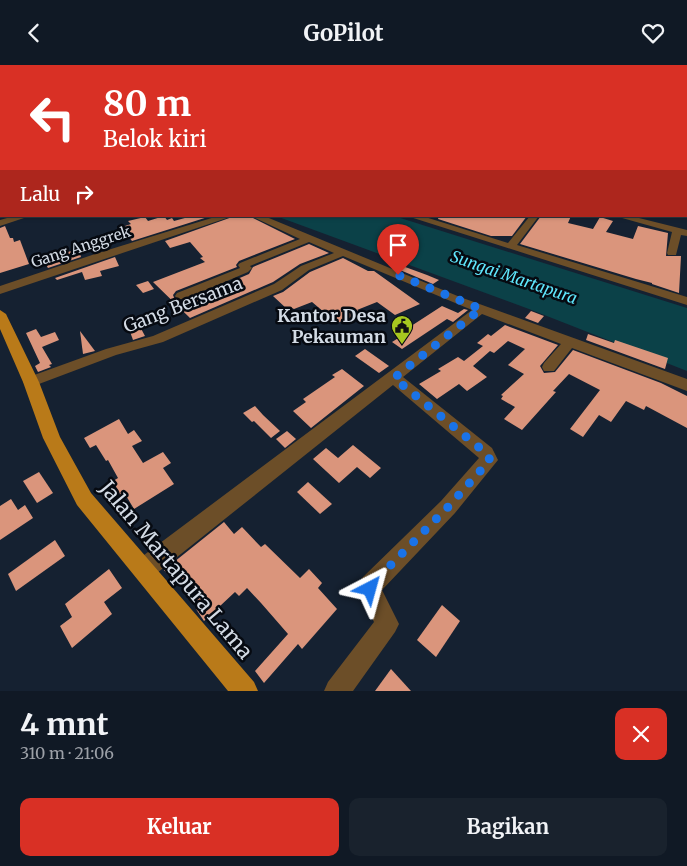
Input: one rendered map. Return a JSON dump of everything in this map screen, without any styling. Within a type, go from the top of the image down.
[{"type":"main road","name":"Jalan Martapura Lama","points":[[0,314],[31,382],[52,437],[84,499],[245,691]]},
{"type":"street","points":[[0,223],[22,217]]},
{"type":"street","name":"Gang Anggrek","points":[[0,290],[99,256],[226,217]]},
{"type":"street","points":[[257,217],[481,309],[687,385]]},
{"type":"street","points":[[414,217],[687,301]]},
{"type":"street","points":[[510,247],[535,217]]},
{"type":"street","points":[[623,217],[682,232],[672,253]]},
{"type":"street","points":[[181,296],[244,270],[246,268],[244,265],[308,239]]},
{"type":"street","name":"Gang Bersama","points":[[31,382],[111,352],[158,339],[278,287],[305,268],[342,253]]},
{"type":"street","points":[[144,569],[481,309]]},
{"type":"street","points":[[549,367],[569,343]]},
{"type":"street","points":[[337,691],[387,624],[385,616],[371,592],[370,586],[448,507],[490,460],[486,453],[394,378]]},
{"type":"water","name":"Sungai Martapura","points":[[279,217],[397,217],[687,308],[687,371],[529,309]]},
{"type":"building","points":[[145,217],[148,221],[161,217],[165,217],[167,220],[172,218],[174,221],[188,217],[208,217],[132,241],[126,233],[130,232],[125,226],[131,224],[128,221]]},
{"type":"building","points":[[232,217],[251,217],[295,239],[239,261],[236,265],[237,267],[176,291],[173,295],[175,300],[186,301],[249,274],[253,267],[309,244],[329,253],[300,264],[273,282],[190,318],[153,282],[205,262],[200,258],[203,257],[190,242],[170,248],[165,241]]},
{"type":"building","points":[[439,217],[526,217],[512,236],[491,236],[438,219]]},
{"type":"building","points":[[540,217],[571,217],[568,223],[593,229],[600,217],[613,221],[606,232],[633,239],[638,226],[668,233],[666,256],[681,256],[679,293],[652,283],[520,244]]},
{"type":"building","points":[[5,226],[10,238],[13,238],[14,242],[20,240],[29,264],[0,273],[0,228]]},
{"type":"building","points":[[75,250],[77,255],[80,254],[81,257],[48,268],[42,259]]},
{"type":"building","points":[[115,257],[119,266],[100,271],[102,276],[85,280],[82,272],[57,280],[55,278]]},
{"type":"building","points":[[343,258],[368,271],[374,271],[420,304],[395,315],[377,302],[357,310],[362,314],[337,323],[312,302],[294,309],[287,309],[273,296],[283,292],[310,272]]},
{"type":"building","points":[[397,264],[439,280],[433,284],[393,267]]},
{"type":"building","points":[[148,281],[154,289],[143,293],[136,285]]},
{"type":"building","points":[[442,306],[458,313],[464,309],[468,310],[453,322],[447,319],[402,349],[392,342],[408,332],[405,330]]},
{"type":"building","points":[[531,311],[544,316],[538,323],[525,318]]},
{"type":"building","points":[[138,323],[145,336],[133,340],[128,326]]},
{"type":"building","points":[[505,325],[558,345],[540,366],[544,373],[555,372],[573,350],[661,383],[687,396],[687,428],[646,406],[644,410],[626,401],[611,422],[599,415],[583,437],[570,429],[600,390],[569,374],[553,391],[556,392],[522,430],[504,419],[515,407],[501,399],[503,396],[501,395],[524,374],[508,365],[525,349],[508,341],[494,353],[490,351],[473,366],[487,377],[467,391],[459,384],[437,399],[419,384],[441,371],[438,369],[458,357],[464,361],[483,346],[477,343],[488,334],[491,336]]},
{"type":"building","points":[[36,329],[41,337],[55,332],[59,340],[42,347],[52,364],[49,365],[51,367],[38,372],[35,366],[40,363],[26,333]]},
{"type":"building","points":[[80,331],[95,351],[83,354]]},
{"type":"building","points":[[588,334],[614,343],[615,340],[668,358],[665,369],[586,340]]},
{"type":"building","points":[[365,349],[389,366],[379,373],[355,356]]},
{"type":"building","points":[[342,369],[364,386],[311,428],[293,411],[306,402],[303,399],[335,377],[332,375]]},
{"type":"building","points":[[255,406],[280,431],[271,438],[243,413]]},
{"type":"building","points":[[119,419],[128,434],[134,430],[142,441],[132,446],[143,463],[163,452],[171,463],[163,468],[174,484],[134,509],[125,494],[121,496],[113,481],[118,478],[108,460],[106,461],[96,445],[90,448],[84,438]]},
{"type":"building","points":[[287,431],[296,439],[285,448],[276,439]]},
{"type":"building","points":[[353,445],[381,468],[370,478],[357,467],[339,483],[313,459],[326,448],[338,458]]},
{"type":"building","points":[[39,472],[53,493],[37,503],[23,481]]},
{"type":"building","points":[[308,482],[332,504],[320,514],[297,492]]},
{"type":"building","points":[[11,499],[18,510],[25,505],[33,518],[0,540],[0,506]]},
{"type":"building","points":[[224,522],[234,534],[242,527],[261,547],[265,544],[300,578],[309,569],[322,583],[318,588],[337,609],[302,649],[298,644],[264,683],[255,671],[288,634],[261,603],[247,588],[239,596],[235,592],[204,621],[196,609],[201,605],[175,569],[168,575],[164,570]]},
{"type":"building","points":[[55,540],[65,556],[16,591],[8,574]]},
{"type":"building","points":[[109,569],[122,588],[104,602],[112,614],[72,648],[60,626],[72,617],[65,604]]},
{"type":"building","points":[[442,605],[460,621],[436,657],[417,640]]},
{"type":"building","points":[[391,669],[411,691],[375,691]]},
{"type":"place","name":"Kantor Desa Pekauman","points":[[402,345]]},
{"type":"route","points":[[370,589],[370,586],[448,507],[490,460],[486,453],[394,378],[481,309],[398,275]]}]
